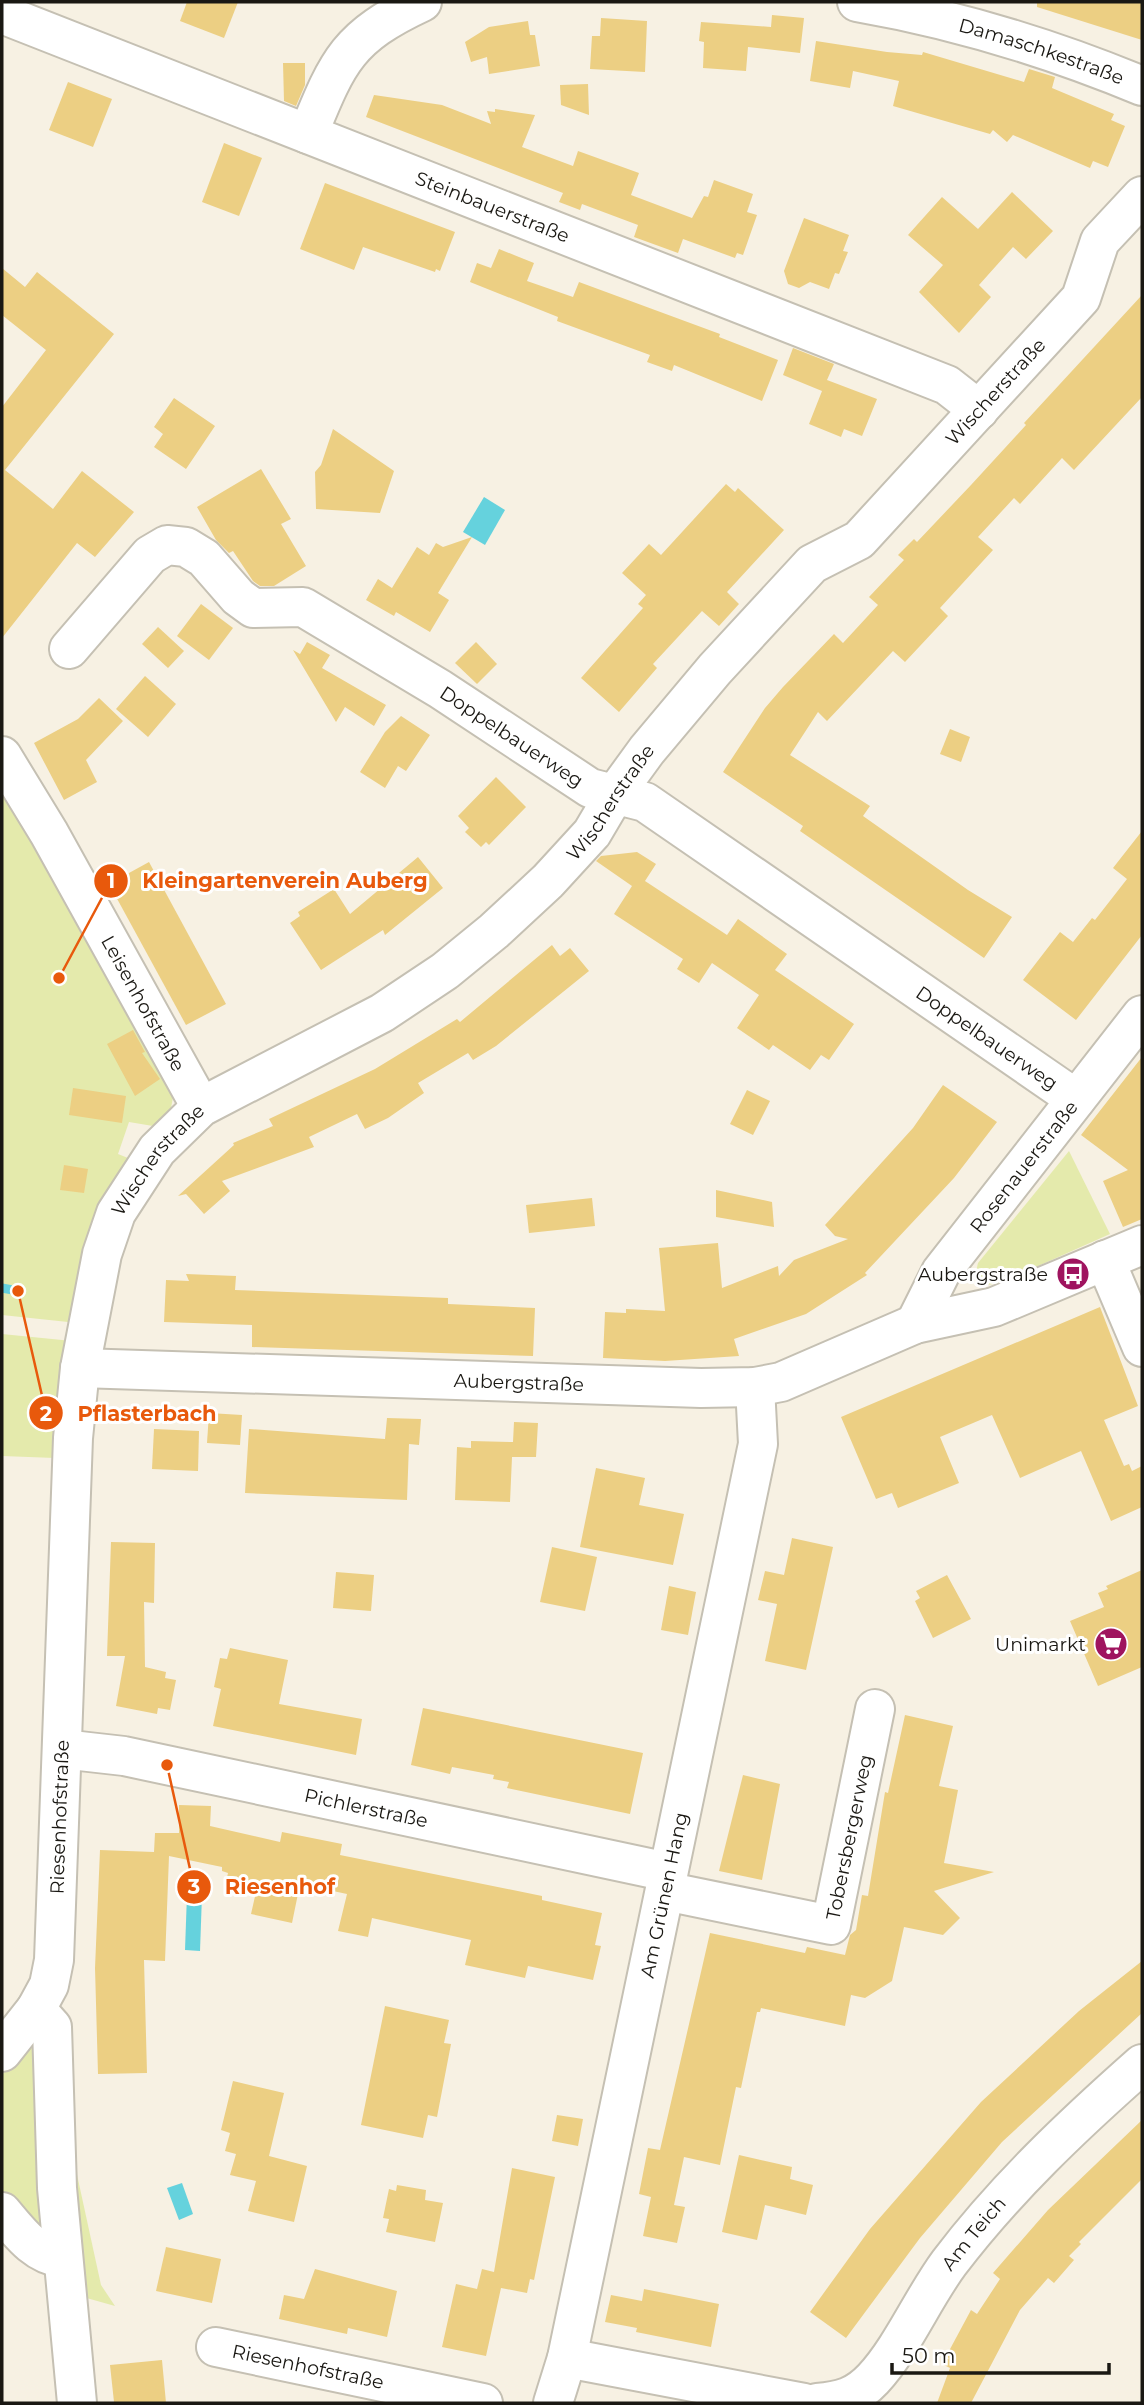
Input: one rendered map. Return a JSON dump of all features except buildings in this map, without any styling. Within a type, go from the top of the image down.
[{"type":"street","points":[[308,134],[327,86],[343,56],[376,27],[422,2]]},
{"type":"street","name":"Damaschkestraße","points":[[857,2],[921,13],[1011,38],[1142,86]]},
{"type":"street","name":"Steinbauerstraße","points":[[2,13],[947,385],[979,410]]},
{"type":"street","name":"Wischerstraße","points":[[80,1368],[102,1254],[141,1145],[201,1107],[382,1013],[445,971],[548,881],[592,833],[615,794],[647,750],[715,669],[812,565],[859,540],[1081,298],[1100,241],[1142,196]]},
{"type":"street","name":"Doppelbauerweg","points":[[69,649],[150,555],[167,545],[186,547],[204,558],[238,597],[253,608],[303,607],[440,689],[590,788],[645,802],[1076,1099]]},
{"type":"street","name":"Leisenhofstraße","points":[[2,756],[49,833],[201,1107]]},
{"type":"street","name":"Rosenauerstraße","points":[[915,1324],[941,1272],[1142,1015]]},
{"type":"street","name":"Aubergstraße","points":[[80,1368],[701,1388],[755,1387],[810,1372],[915,1324],[994,1307],[1142,1245]]},
{"type":"street","points":[[1105,1260],[1142,1347]]},
{"type":"street","name":"Riesenhofstraße","points":[[2,2052],[36,2009],[49,1984],[54,1960],[74,1438],[80,1368]]},
{"type":"street","name":"Am Grünen Hang","points":[[553,2403],[567,2358],[758,1444],[755,1387]]},
{"type":"street","name":"Tobersbergerweg","points":[[666,1881],[831,1925],[875,1709]]},
{"type":"street","name":"Pichlerstraße","points":[[62,1749],[124,1756],[666,1881]]},
{"type":"street","points":[[36,2009],[52,2028],[62,2259],[77,2403]]},
{"type":"street","name":"Am Teich","points":[[817,2403],[857,2399],[875,2378],[948,2264],[982,2223],[1053,2146],[1142,2064]]},
{"type":"street","points":[[2,2212],[27,2242],[49,2257],[62,2259]]},
{"type":"street","name":"Riesenhofstraße","points":[[216,2347],[483,2403]]},
{"type":"street","points":[[567,2358],[804,2403]]},
{"type":"green space","points":[[2,774],[174,1092],[171,1108],[153,1126],[129,1122],[118,1154],[128,1158],[107,1193],[74,1314],[68,1322],[2,1315]]},
{"type":"green space","points":[[1069,1151],[1110,1234],[1000,1283],[979,1286],[974,1280],[978,1263]]},
{"type":"green space","points":[[2,1334],[72,1341],[55,1458],[2,1456]]},
{"type":"green space","points":[[33,2037],[41,2240],[2,2201],[2,2075]]},
{"type":"green space","points":[[66,2124],[101,2285],[115,2306],[83,2297]]},
{"type":"water","points":[[484,497],[505,510],[485,545],[463,532]]},
{"type":"water","points":[[187,1894],[202,1895],[200,1951],[185,1950]]},
{"type":"water","points":[[182,2183],[193,2214],[179,2220],[167,2188]]},
{"type":"waterway","points":[[2,1288],[18,1291]]},
{"type":"place","name":"Kleingartenverein Auberg","points":[[59,978]]},
{"type":"place","name":"Aubergstraße","points":[[1073,1274]]},
{"type":"place","name":"Pflasterbach","points":[[18,1291]]},
{"type":"place","name":"Unimarkt","points":[[1111,1644]]},
{"type":"place","name":"Riesenhof","points":[[167,1765]]}]
